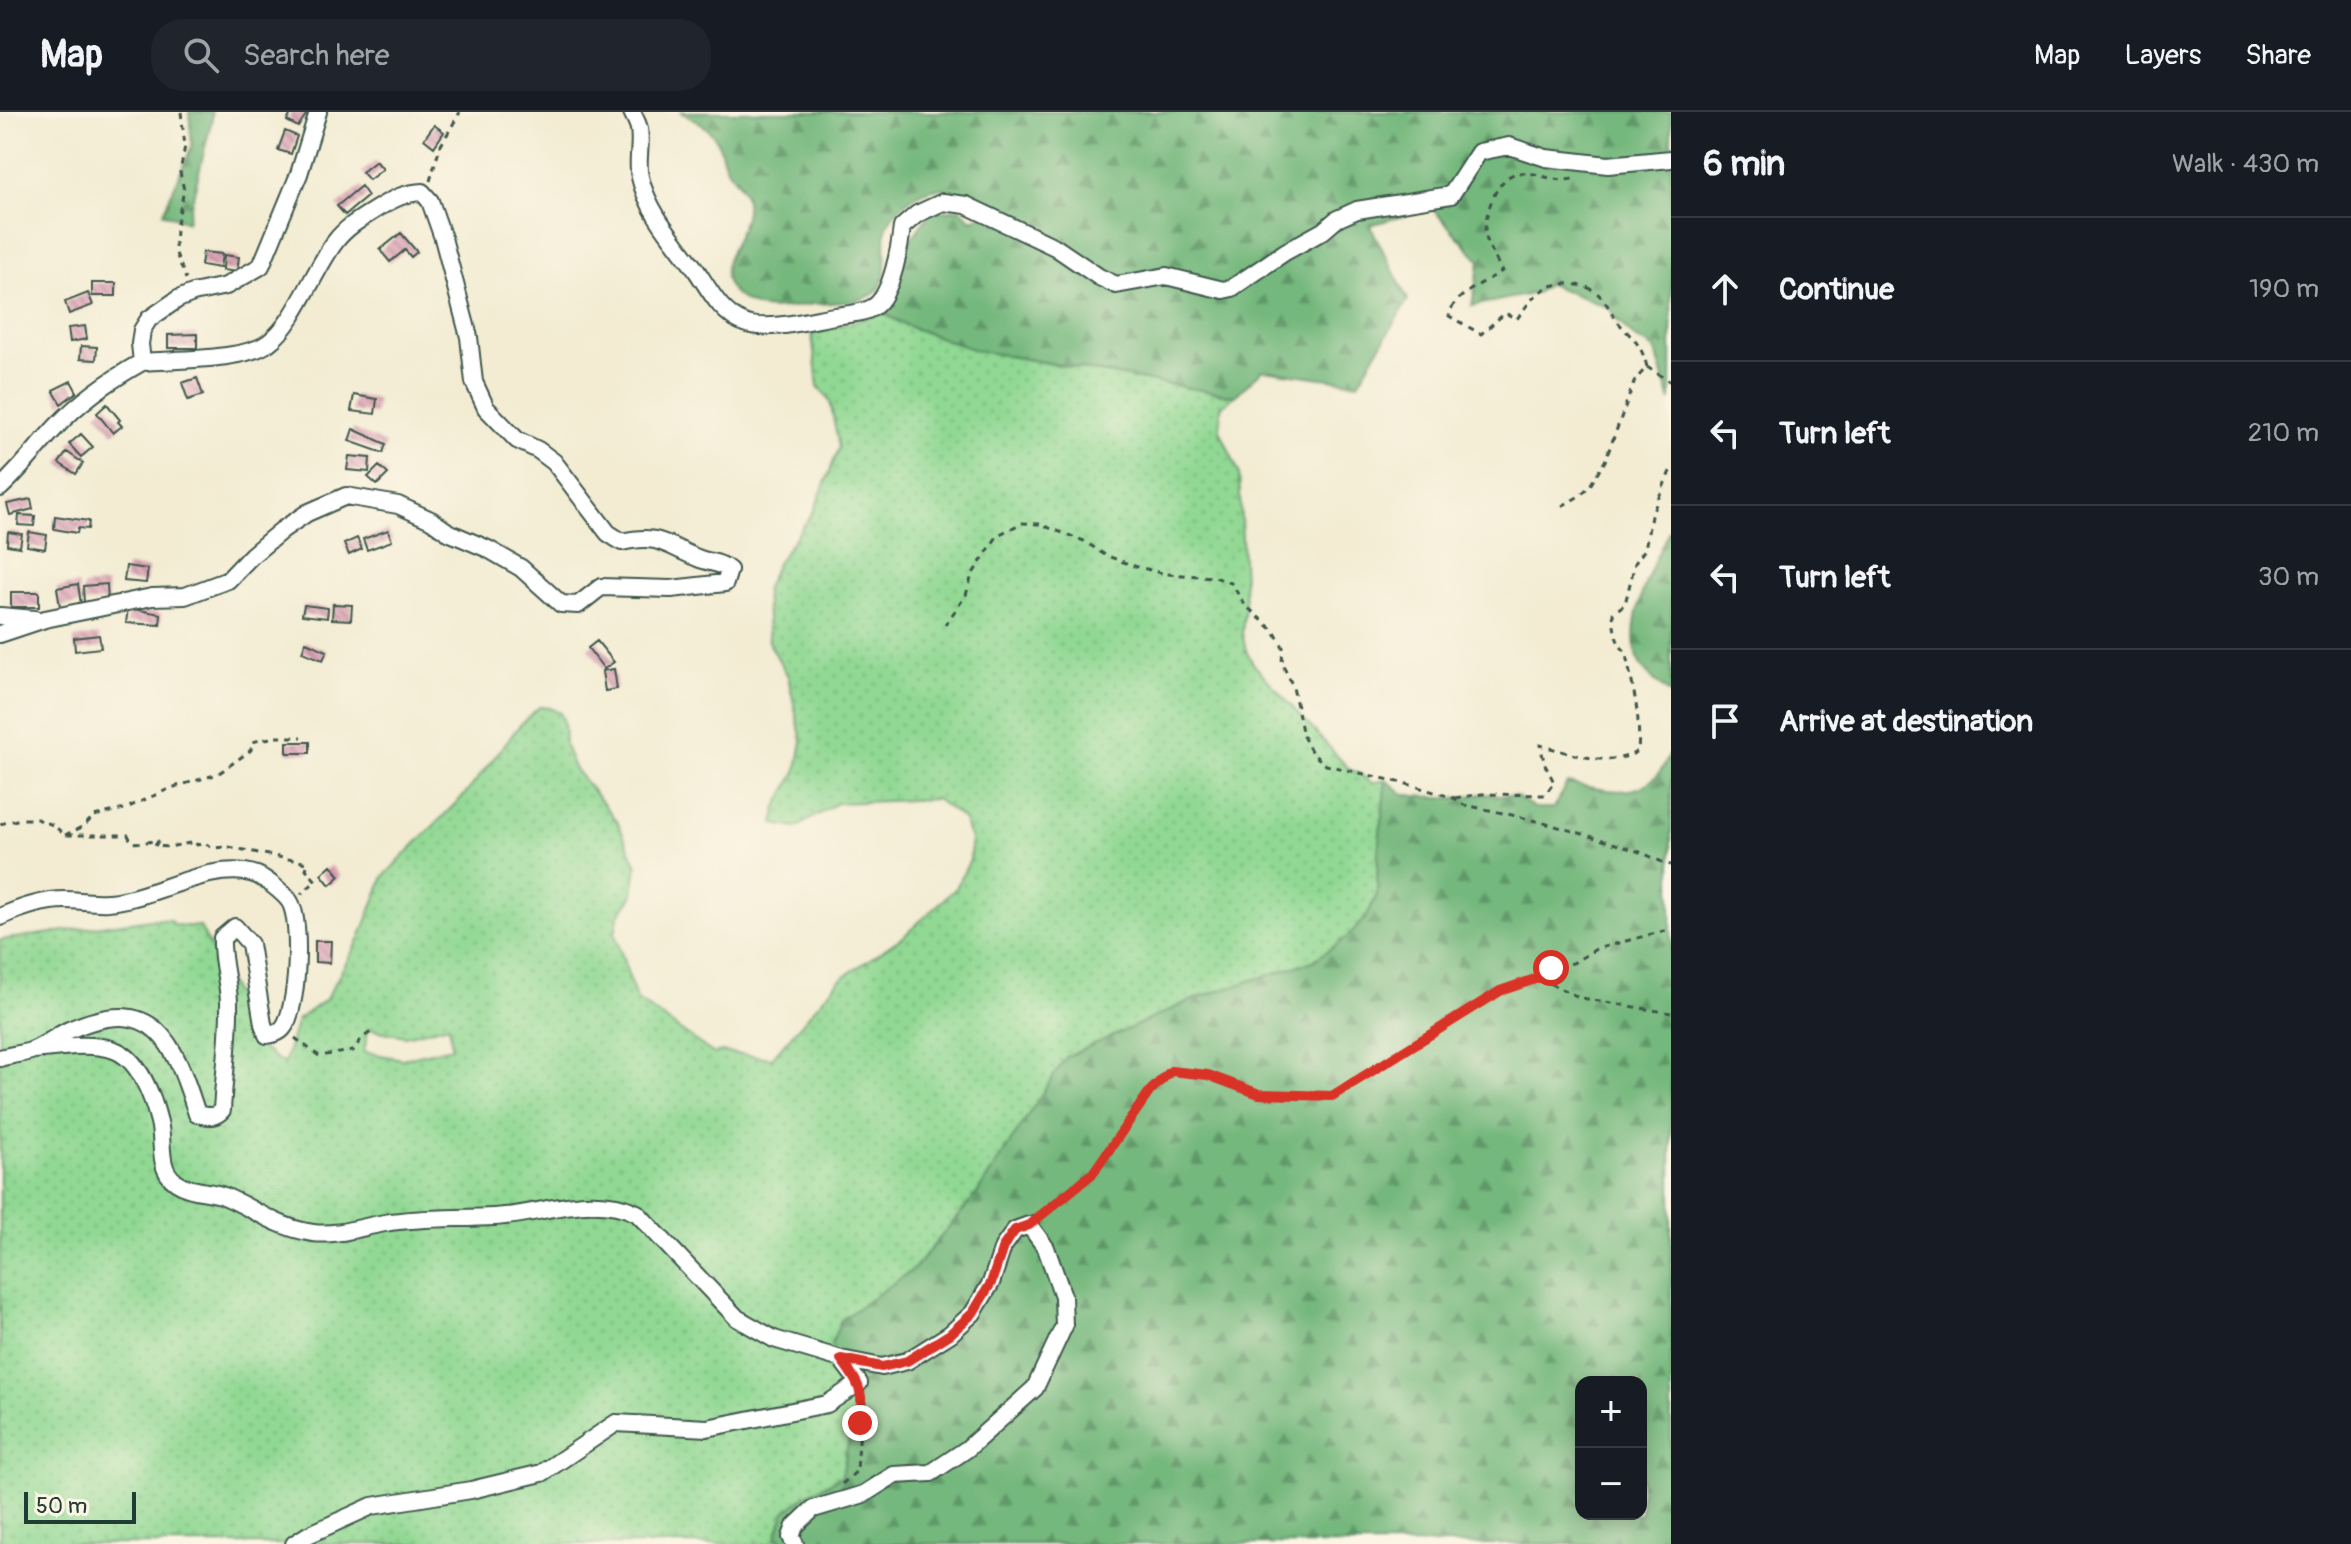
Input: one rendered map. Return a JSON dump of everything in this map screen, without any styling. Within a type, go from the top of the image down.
[{"type":"street","points":[[142,362],[142,330],[149,319],[193,293],[226,286],[261,266],[299,174],[318,112]]},
{"type":"street","points":[[632,112],[639,129],[638,173],[643,190],[669,237],[729,314],[744,323],[762,326],[860,313],[876,305],[886,291],[899,249],[902,227],[917,214],[943,202],[966,205],[1055,247],[1116,285],[1166,276],[1223,290],[1232,288],[1337,219],[1357,210],[1451,195],[1479,152],[1509,146],[1546,158],[1608,165],[1671,159]]},
{"type":"street","points":[[0,488],[90,394],[142,362],[236,354],[266,345],[310,287],[334,243],[346,229],[402,193],[422,192],[430,201],[443,238],[469,337],[474,382],[486,408],[517,440],[554,462],[608,533],[622,542],[641,538],[659,539],[704,561],[721,563],[729,570],[725,583],[671,589],[601,587],[578,605],[561,604],[521,568],[488,549],[448,532],[431,520],[398,505],[346,496],[307,513],[282,530],[228,580],[185,596],[152,597],[45,619],[0,634]]},
{"type":"street","points":[[0,616],[45,619]]},
{"type":"street","points":[[0,917],[25,906],[61,900],[108,902],[230,871],[259,876],[289,900],[294,912],[295,997],[283,1028],[276,1034],[267,1035],[263,1024],[250,944],[235,927],[222,938],[221,958],[229,992],[230,1030],[225,1049],[222,1110],[217,1115],[197,1114],[181,1062],[154,1028],[142,1019],[125,1016],[96,1020],[67,1031],[33,1050]]},
{"type":"street","points":[[0,1058],[33,1050],[90,1046],[114,1049],[133,1063],[145,1084],[160,1124],[162,1163],[168,1176],[182,1186],[220,1194],[272,1222],[314,1233],[341,1232],[420,1219],[498,1217],[571,1205],[618,1203],[637,1213],[737,1318],[774,1339],[841,1359],[882,1367],[907,1361],[950,1334],[973,1313],[991,1283],[1003,1247],[1015,1230],[1029,1225],[1046,1248],[1063,1296],[1064,1311],[1064,1326],[1035,1388],[967,1449],[931,1473],[894,1475],[864,1494],[813,1509],[795,1526],[791,1537],[795,1544]]},
{"type":"street","points":[[294,1544],[372,1506],[471,1490],[542,1473],[616,1423],[707,1428],[827,1404],[859,1383],[841,1359]]},
{"type":"path","points":[[181,112],[185,146],[180,172],[184,190],[175,251],[193,293]]},
{"type":"path","points":[[422,192],[429,184],[440,147],[460,112]]},
{"type":"path","points":[[1580,176],[1567,181],[1515,173],[1503,180],[1491,203],[1485,231],[1502,271],[1477,288],[1465,292],[1453,304],[1449,316],[1481,334],[1505,313],[1517,319],[1536,293],[1549,284],[1579,285],[1599,294],[1635,338],[1643,351],[1647,367],[1671,382]]},
{"type":"path","points":[[1562,506],[1581,495],[1591,484],[1605,461],[1635,380],[1647,367]]},
{"type":"path","points":[[1454,798],[1482,794],[1545,795],[1554,782],[1545,765],[1540,745],[1599,758],[1625,759],[1638,751],[1634,687],[1627,672],[1626,652],[1615,633],[1613,613],[1625,604],[1635,563],[1645,549],[1651,516],[1671,469]]},
{"type":"path","points":[[945,625],[966,595],[972,575],[998,535],[1022,523],[1039,524],[1084,541],[1105,555],[1134,566],[1166,574],[1215,577],[1231,583],[1245,605],[1274,631],[1283,647],[1282,663],[1293,687],[1303,736],[1312,753],[1326,765],[1411,785],[1454,798],[1464,805],[1560,826],[1671,865]]},
{"type":"path","points":[[65,835],[84,826],[94,816],[124,809],[171,788],[218,774],[251,750],[252,742],[275,737],[302,737]]},
{"type":"path","points":[[0,824],[37,819],[53,825],[65,835],[128,835],[132,843],[158,841],[155,846],[169,847],[205,843],[212,848],[229,847],[308,863],[306,869],[316,881],[297,900],[294,912]]},
{"type":"path","points":[[1029,1225],[1093,1173],[1150,1091],[1171,1071],[1208,1075],[1259,1094],[1332,1096],[1500,991],[1538,978],[1551,968],[1573,963],[1596,949],[1671,929]]},
{"type":"path","points":[[1538,978],[1581,998],[1671,1013]]},
{"type":"path","points":[[283,1028],[319,1056],[353,1051],[362,1038],[371,1032]]},
{"type":"path","points":[[840,1485],[857,1471],[863,1405],[859,1383]]},
{"type":"green space","points":[[189,112],[212,112],[212,119],[187,222],[163,213],[192,146]]},
{"type":"green space","points":[[680,112],[1671,112],[1671,401],[1652,347],[1635,338],[1609,308],[1549,284],[1536,293],[1472,306],[1480,261],[1432,208],[1370,225],[1408,300],[1358,383],[1263,370],[1235,396],[975,350],[905,325],[883,313],[909,242],[931,212],[960,209],[972,220],[988,212],[963,195],[946,189],[938,188],[919,194],[894,214],[886,230],[884,277],[872,295],[848,302],[781,308],[755,306],[733,292],[726,280],[729,255],[745,215],[744,192],[726,167],[719,144],[710,131]]},
{"type":"green space","points":[[883,313],[905,325],[975,350],[1235,396],[1221,407],[1220,430],[1239,473],[1245,605],[1242,634],[1247,653],[1254,665],[1350,770],[1372,783],[1386,780],[1377,895],[1366,918],[1346,938],[1313,961],[1197,998],[1067,1057],[976,1195],[914,1269],[841,1320],[831,1345],[855,1405],[842,1476],[805,1496],[776,1538],[783,1544],[0,1544],[0,940],[151,919],[200,927],[244,1012],[247,1038],[284,1064],[297,1020],[326,999],[360,938],[384,876],[467,792],[520,725],[539,707],[560,713],[564,722],[565,746],[574,768],[617,821],[637,866],[632,897],[618,916],[615,934],[636,999],[714,1054],[721,1052],[772,1058],[839,980],[904,936],[956,888],[970,860],[971,839],[963,819],[936,799],[837,803],[796,828],[774,824],[776,809],[797,770],[802,741],[788,676],[769,643],[765,590],[777,563],[814,511],[839,448],[830,401],[818,386],[812,334]],"holes":[[[449,1025],[452,1047],[402,1059],[364,1052],[368,1029],[405,1036]]]},
{"type":"green space","points":[[1671,527],[1671,695],[1640,664],[1634,631],[1642,594]]},
{"type":"green space","points":[[1671,750],[1671,1544],[783,1544],[776,1538],[784,1513],[805,1496],[842,1476],[855,1405],[831,1345],[841,1320],[914,1269],[976,1195],[1066,1057],[1197,998],[1313,961],[1346,938],[1366,918],[1377,895],[1386,780],[1404,794],[1416,796],[1515,796],[1535,808],[1554,808],[1567,783],[1615,791],[1642,787],[1663,768]]},
{"type":"building","points":[[292,112],[307,113],[298,127],[287,121]]},
{"type":"building","points":[[434,125],[444,132],[434,147],[424,139]]},
{"type":"building","points":[[285,131],[297,136],[291,154],[278,150]]},
{"type":"building","points":[[376,161],[383,169],[369,180],[362,172]]},
{"type":"building","points":[[361,186],[368,196],[345,215],[337,206]]},
{"type":"building","points":[[401,233],[417,252],[411,257],[405,250],[390,262],[380,250]]},
{"type":"building","points":[[203,252],[222,254],[220,268],[201,265]]},
{"type":"building","points":[[224,255],[239,257],[237,272],[223,270]]},
{"type":"building","points":[[92,283],[116,283],[116,296],[92,296]]},
{"type":"building","points":[[88,293],[93,305],[69,314],[65,302]]},
{"type":"building","points":[[85,326],[87,339],[70,342],[68,328]]},
{"type":"building","points":[[197,334],[197,348],[168,348],[168,335]]},
{"type":"building","points":[[81,346],[97,347],[96,360],[80,359]]},
{"type":"building","points":[[197,378],[203,395],[188,400],[182,383]]},
{"type":"building","points":[[71,381],[77,392],[61,404],[53,390]]},
{"type":"building","points":[[354,395],[377,399],[375,414],[351,411]]},
{"type":"building","points":[[107,404],[122,426],[113,433],[97,413]]},
{"type":"building","points":[[353,429],[386,444],[383,453],[349,441]]},
{"type":"building","points":[[81,434],[93,447],[81,457],[69,444]]},
{"type":"building","points":[[67,452],[83,463],[76,474],[59,463]]},
{"type":"building","points":[[349,456],[370,458],[369,472],[347,470]]},
{"type":"building","points":[[379,466],[388,474],[377,485],[368,477]]},
{"type":"building","points":[[31,499],[33,509],[10,515],[7,504]]},
{"type":"building","points":[[19,515],[35,516],[34,526],[18,525]]},
{"type":"building","points":[[55,516],[89,521],[88,529],[78,528],[77,533],[54,529]]},
{"type":"building","points":[[388,530],[392,541],[367,550],[363,539]]},
{"type":"building","points":[[8,532],[22,534],[20,547],[7,545]]},
{"type":"building","points":[[29,532],[47,535],[45,549],[27,546]]},
{"type":"building","points":[[357,538],[362,549],[349,555],[344,544]]},
{"type":"building","points":[[126,566],[148,569],[146,583],[124,581]]},
{"type":"building","points":[[78,584],[81,604],[60,607],[57,588]]},
{"type":"building","points":[[107,584],[108,601],[84,603],[83,586]]},
{"type":"building","points":[[11,592],[39,592],[39,607],[11,607]]},
{"type":"building","points":[[333,604],[352,605],[351,620],[332,619]]},
{"type":"building","points":[[304,605],[328,608],[327,618],[302,615]]},
{"type":"building","points":[[128,608],[161,614],[160,625],[126,623]]},
{"type":"building","points":[[99,635],[101,648],[75,651],[74,638]]},
{"type":"building","points":[[597,641],[614,662],[604,669],[588,648]]},
{"type":"building","points":[[306,642],[327,651],[323,660],[302,652]]},
{"type":"building","points":[[614,669],[617,689],[605,691],[602,671]]},
{"type":"building","points":[[287,742],[310,742],[310,753],[287,753]]},
{"type":"building","points":[[331,865],[340,876],[330,885],[321,874]]},
{"type":"building","points":[[315,941],[331,941],[330,963],[315,962]]},
{"type":"route","points":[[860,1423],[863,1405],[859,1383],[841,1359],[882,1367],[907,1361],[950,1334],[973,1313],[991,1283],[1003,1247],[1015,1230],[1029,1225],[1093,1173],[1150,1091],[1171,1071],[1208,1075],[1259,1094],[1332,1096],[1500,991],[1538,978],[1551,968]]}]
